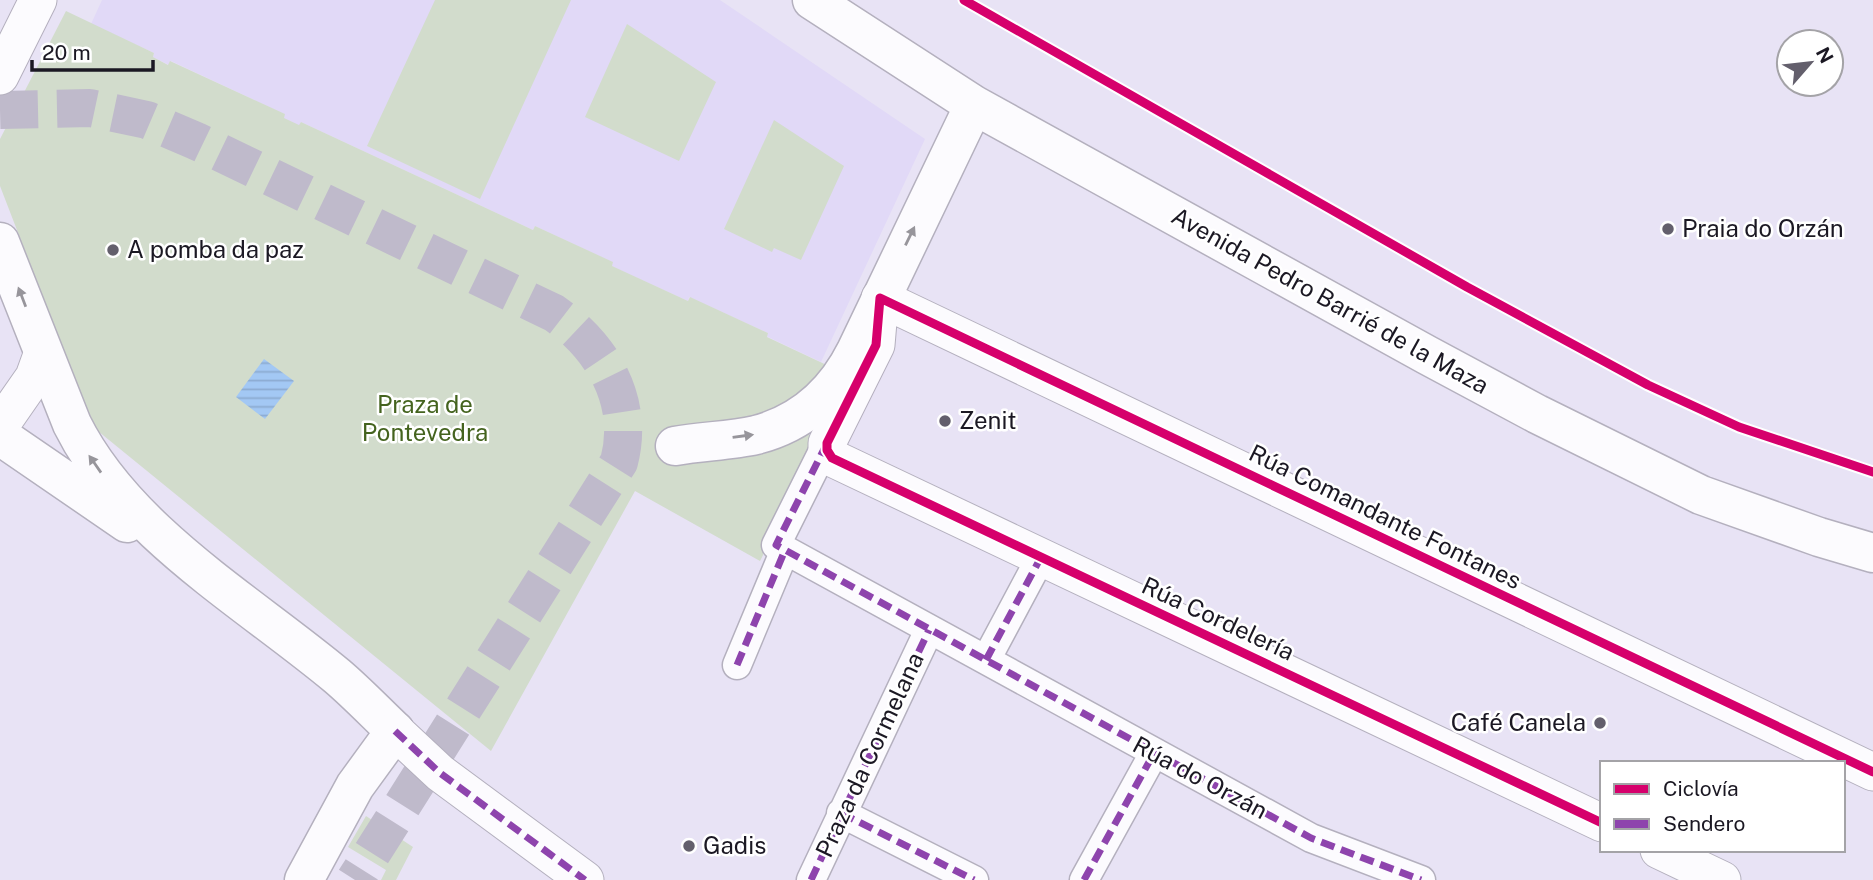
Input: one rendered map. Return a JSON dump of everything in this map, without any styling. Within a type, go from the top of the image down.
[{"type":"main road","name":"Avenida Pedro Barrié de la Maza","points":[[812,0],[974,105],[1537,414],[1701,495],[1873,553]]},
{"type":"main road","points":[[675,446],[753,435],[781,426],[803,414],[832,389],[847,369],[974,105]]},
{"type":"main road","points":[[0,242],[72,424],[97,467],[127,502],[213,580]]},
{"type":"main road","points":[[4,439],[213,580],[338,677],[395,731],[355,786],[304,880]]},
{"type":"street","points":[[0,76],[38,0]]},
{"type":"street","points":[[737,664],[781,548],[827,443],[876,345],[880,298]]},
{"type":"street","name":"Rúa Comandante Fontanes","points":[[880,298],[1871,765]]},
{"type":"street","points":[[4,439],[43,352]]},
{"type":"street","name":"Rúa Cordelería","points":[[827,443],[827,450],[832,458],[1600,822]]},
{"type":"street","name":"Rúa do Orzán","points":[[781,548],[1311,838],[1421,880]]},
{"type":"street","points":[[986,660],[1041,557]]},
{"type":"street","name":"Praza da Cormelana","points":[[811,880],[929,630]]},
{"type":"street","points":[[395,731],[440,773],[585,880]]},
{"type":"street","points":[[1084,880],[1154,753]]},
{"type":"street","points":[[841,813],[974,880]]},
{"type":"street","points":[[1663,852],[1722,880]]},
{"type":"shaded area","points":[[102,0],[720,0],[925,139],[821,362],[766,336],[768,333],[689,297],[688,301],[611,266],[612,262],[535,226],[533,230],[301,122],[299,126],[283,118],[284,114],[171,61],[169,65],[153,57],[154,53],[91,24]]},
{"type":"green space","points":[[435,0],[571,0],[480,199],[367,146]]},
{"type":"green space","name":"Praza de Pontevedra","points":[[66,11],[154,53],[153,57],[168,65],[170,61],[285,114],[284,118],[299,125],[301,122],[533,230],[535,226],[688,301],[690,297],[768,333],[767,337],[833,368],[804,427],[818,447],[760,561],[635,491],[491,751],[93,427],[0,186],[0,139]]},
{"type":"green space","points":[[627,24],[716,82],[679,161],[585,117]]},
{"type":"green space","points":[[774,120],[844,166],[801,260],[774,248],[772,252],[724,229]]},
{"type":"green space","points":[[366,816],[413,847],[396,880],[381,880],[386,870],[348,847]]},
{"type":"water","points":[[264,359],[294,381],[265,419],[236,397]]},
{"type":"tunnel","points":[[0,110],[90,108],[147,120],[196,141],[554,313],[587,342],[611,378],[622,418],[623,440],[619,462],[355,880]]},
{"type":"marked path","points":[[827,443],[776,545],[1311,838],[1421,880]]},
{"type":"marked path","points":[[737,665],[785,550]]},
{"type":"marked path","points":[[986,660],[1041,557]]},
{"type":"marked path","points":[[811,880],[929,630]]},
{"type":"marked path","points":[[395,731],[440,773],[585,880]]},
{"type":"marked path","points":[[1084,880],[1154,753]]},
{"type":"marked path","points":[[841,813],[974,880]]},
{"type":"cycle path","points":[[964,0],[1467,287],[1648,385],[1739,427],[1873,472]]},
{"type":"cycle path","points":[[1600,822],[832,458],[827,450],[827,443],[876,345],[880,298],[1873,772]]},
{"type":"place","name":"Praia do Orzán","points":[[1668,229]]},
{"type":"place","name":"A pomba da paz","points":[[113,250]]},
{"type":"place","name":"Zenit","points":[[945,421]]},
{"type":"place","name":"Café Canela","points":[[1600,723]]},
{"type":"place","name":"Gadis","points":[[689,846]]}]
